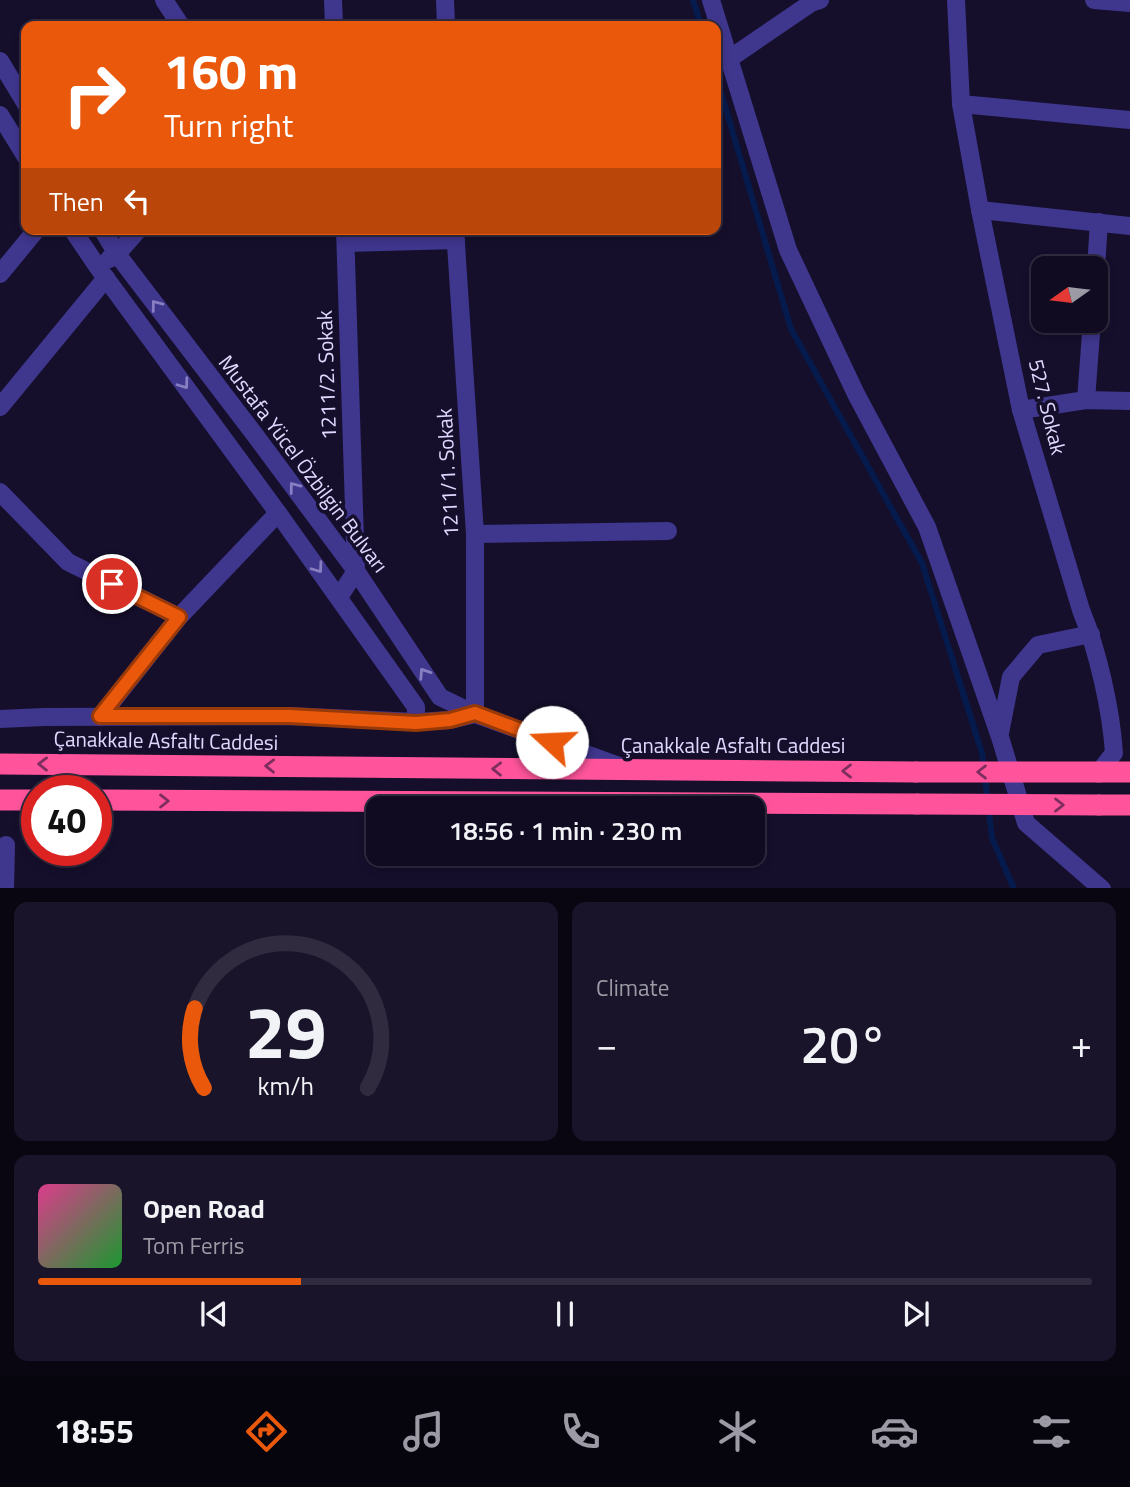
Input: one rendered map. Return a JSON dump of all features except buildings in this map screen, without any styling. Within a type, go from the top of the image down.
[{"type":"highway","name":"Çanakkale Asfaltı Caddesi","points":[[0,764],[1130,772]]},
{"type":"highway","points":[[0,800],[21,800]]},
{"type":"highway","points":[[112,800],[1130,805]]},
{"type":"street","points":[[164,0],[178,21]]},
{"type":"street","points":[[332,0],[334,21]]},
{"type":"street","points":[[445,0],[446,21]]},
{"type":"street","points":[[711,0],[717,21]]},
{"type":"street","points":[[729,59],[820,0]]},
{"type":"street","name":"527. Sokak","points":[[956,0],[961,104],[1021,410],[1081,610],[1091,634],[1112,727],[1114,753],[1099,772]]},
{"type":"street","points":[[1094,0],[1130,3]]},
{"type":"street","points":[[721,33],[788,250],[856,394],[927,527],[1000,737],[1026,823],[1102,888]]},
{"type":"street","points":[[0,61],[21,96]]},
{"type":"street","points":[[961,104],[1130,120]]},
{"type":"street","points":[[0,115],[21,150]]},
{"type":"street","points":[[980,210],[1130,226]]},
{"type":"street","points":[[1097,256],[1099,222]]},
{"type":"street","points":[[3,264],[31,235]]},
{"type":"street","points":[[76,235],[339,597],[416,715]]},
{"type":"street","name":"Mustafa Yücel Özbilgin Bulvarı","points":[[106,235],[117,254],[356,571],[440,697]]},
{"type":"street","points":[[0,407],[101,272],[134,235]]},
{"type":"street","points":[[345,236],[456,235]]},
{"type":"street","name":"1211/1. Sokak","points":[[456,235],[475,534],[475,713]]},
{"type":"street","name":"1211/2. Sokak","points":[[345,236],[356,571]]},
{"type":"street","points":[[1086,400],[1091,333]]},
{"type":"street","points":[[1021,410],[1086,400],[1130,401]]},
{"type":"street","points":[[0,492],[68,562],[179,617]]},
{"type":"street","points":[[100,716],[179,617],[278,513]]},
{"type":"street","points":[[475,534],[668,531]]},
{"type":"street","points":[[339,597],[356,571]]},
{"type":"street","points":[[1000,737],[1010,677],[1038,645],[1091,634]]},
{"type":"street","points":[[416,715],[440,697],[475,713],[629,770]]},
{"type":"street","points":[[0,719],[416,715],[450,720],[475,713]]},
{"type":"street","points":[[5,888],[6,845]]},
{"type":"waterway","points":[[693,0],[699,21]]},
{"type":"waterway","points":[[721,93],[791,329],[922,563],[982,753],[992,838],[1014,888]]},
{"type":"route","points":[[112,584],[179,617],[100,716],[289,716],[416,723],[450,720],[475,713],[552,742]]}]
